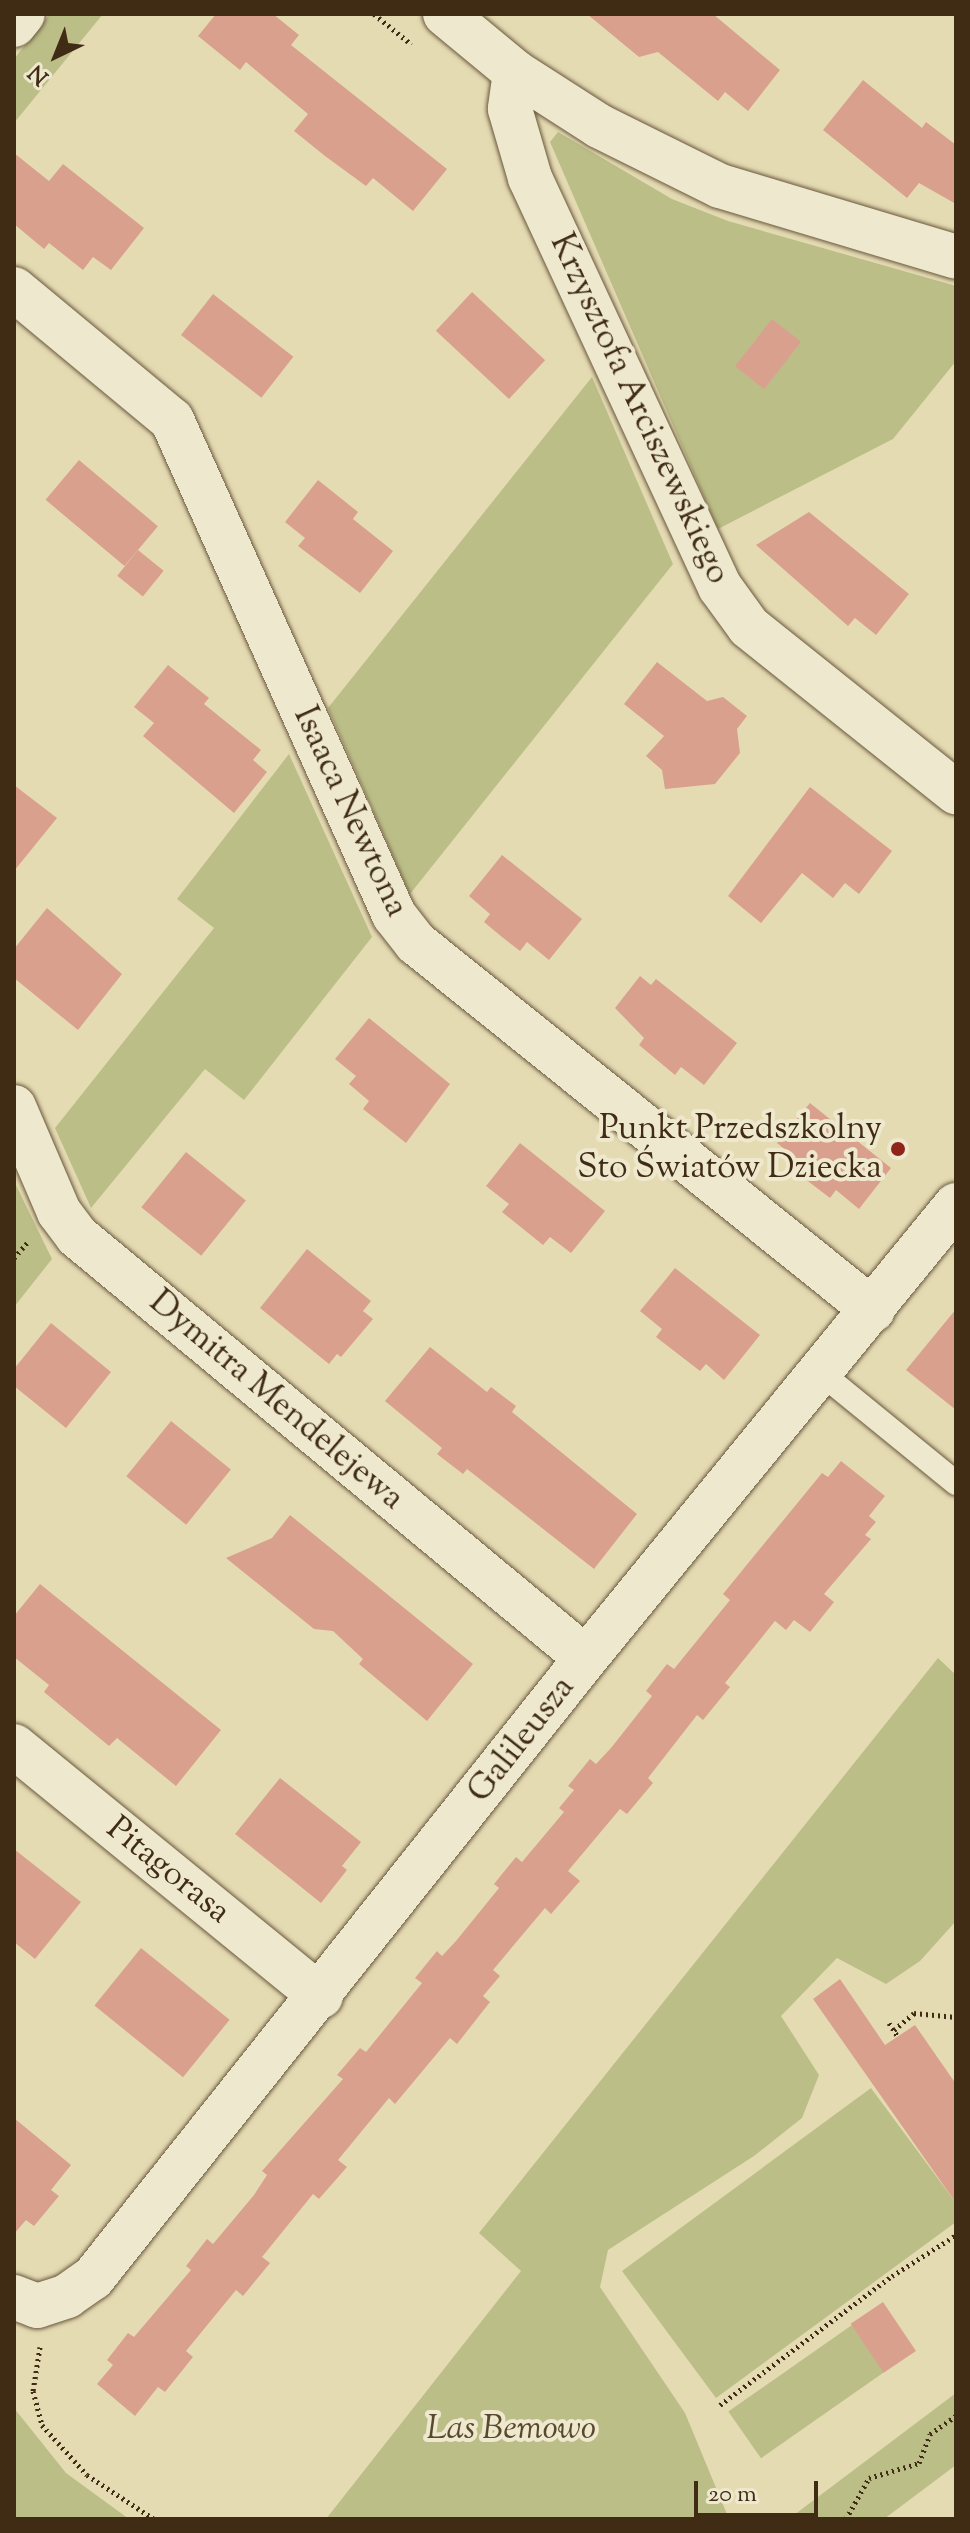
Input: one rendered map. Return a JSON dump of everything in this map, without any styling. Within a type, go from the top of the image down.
[{"type":"street","points":[[14,25],[23,14]]},
{"type":"street","points":[[445,14],[515,72],[599,126],[720,186],[956,257]]},
{"type":"street","name":"Krzysztofa Arciszewskiego","points":[[515,72],[510,109],[525,165],[720,587],[749,627],[956,792]]},
{"type":"street","name":"Isaaca Newtona","points":[[14,289],[172,420],[394,915],[416,943],[873,1310]]},
{"type":"street","name":"Dymitra Mendelejewa","points":[[14,1107],[59,1212],[77,1236],[586,1658]]},
{"type":"street","name":"Galileusza","points":[[14,2297],[37,2306],[67,2296],[93,2278],[321,1996],[586,1658],[956,1205]]},
{"type":"street","name":"Pitagorasa","points":[[14,1746],[321,1996]]},
{"type":"lane","points":[[821,1373],[956,1483]]},
{"type":"path","points":[[894,2030],[914,2013],[956,2017]]},
{"type":"path","points":[[889,2023],[898,2037]]},
{"type":"path","points":[[720,2405],[892,2276],[956,2235]]},
{"type":"path","points":[[41,2344],[33,2391],[42,2425],[87,2475],[154,2519]]},
{"type":"path","points":[[846,2519],[869,2478],[919,2463],[930,2434],[956,2416]]},
{"type":"green space","points":[[50,14],[103,14],[14,123],[14,59]]},
{"type":"green space","points":[[558,132],[672,199],[728,221],[956,286],[956,361],[893,439],[718,529],[550,142]]},
{"type":"green space","points":[[592,377],[673,564],[410,894],[328,708]]},
{"type":"green space","points":[[289,754],[372,937],[244,1100],[205,1069],[91,1208],[55,1128],[214,928],[177,899]]},
{"type":"green space","points":[[14,1181],[52,1259],[14,1307]]},
{"type":"green space","name":"Las Bemowo","points":[[938,1658],[956,1675],[956,1921],[920,1961],[886,1984],[837,1958],[781,2016],[819,2075],[802,2118],[754,2156],[608,2250],[600,2287],[685,2413],[729,2519],[326,2519],[521,2271],[479,2233]]},
{"type":"green space","points":[[871,2088],[956,2203],[956,2222],[716,2398],[622,2271]]},
{"type":"green space","points":[[852,2325],[885,2372],[761,2458],[728,2412]]},
{"type":"green space","points":[[956,2393],[956,2465],[884,2519],[797,2519],[794,2515]]},
{"type":"green space","points":[[14,2408],[66,2473],[129,2519],[14,2519]]},
{"type":"building","points":[[216,14],[273,14],[299,35],[291,45],[447,169],[413,211],[373,178],[366,186],[294,131],[308,114],[246,62],[240,70],[198,36]]},
{"type":"building","points":[[587,14],[713,14],[780,70],[748,111],[725,92],[718,101],[658,52],[639,57]]},
{"type":"building","points":[[863,80],[922,128],[926,122],[956,145],[956,204],[919,183],[907,198],[823,130]]},
{"type":"building","points":[[14,153],[49,181],[63,164],[144,228],[111,270],[93,257],[83,270],[49,243],[44,249],[14,224]]},
{"type":"building","points":[[472,292],[545,360],[509,399],[436,331]]},
{"type":"building","points":[[213,294],[293,357],[261,398],[181,335]]},
{"type":"building","points":[[772,319],[801,342],[764,389],[735,366]]},
{"type":"building","points":[[79,460],[158,526],[124,566],[46,500]]},
{"type":"building","points":[[318,480],[358,512],[353,519],[393,551],[360,593],[298,546],[305,538],[285,522]]},
{"type":"building","points":[[809,512],[909,594],[876,635],[855,618],[848,626],[756,545]]},
{"type":"building","points":[[138,550],[164,571],[143,596],[117,576]]},
{"type":"building","points":[[657,662],[707,701],[723,697],[747,716],[737,729],[740,753],[715,784],[665,789],[662,770],[646,756],[664,736],[624,704]]},
{"type":"building","points":[[168,665],[209,698],[204,704],[261,750],[253,760],[267,772],[234,813],[143,736],[154,723],[134,707]]},
{"type":"building","points":[[14,785],[57,818],[14,871]]},
{"type":"building","points":[[810,787],[892,851],[859,894],[845,883],[833,898],[802,873],[761,923],[728,896]]},
{"type":"building","points":[[502,855],[582,919],[549,960],[527,942],[520,951],[502,937],[484,922],[490,914],[469,896]]},
{"type":"building","points":[[47,908],[122,974],[78,1030],[14,978],[14,949]]},
{"type":"building","points":[[640,976],[651,985],[656,979],[737,1043],[704,1085],[681,1067],[675,1075],[639,1045],[644,1038],[615,1008]]},
{"type":"building","points":[[369,1018],[450,1084],[406,1143],[363,1109],[369,1101],[349,1084],[356,1076],[335,1059]]},
{"type":"building","points":[[810,1103],[891,1168],[859,1209],[836,1190],[830,1198],[792,1169],[799,1161],[777,1143]]},
{"type":"building","points":[[520,1143],[605,1211],[571,1253],[550,1237],[543,1245],[502,1212],[509,1204],[486,1186]]},
{"type":"building","points":[[186,1152],[246,1200],[201,1256],[141,1207]]},
{"type":"building","points":[[307,1249],[371,1301],[363,1311],[373,1319],[341,1357],[337,1354],[329,1364],[260,1308]]},
{"type":"building","points":[[675,1268],[760,1335],[724,1380],[706,1364],[700,1371],[656,1337],[662,1329],[640,1311]]},
{"type":"building","points":[[956,1309],[956,1410],[906,1370]]},
{"type":"building","points":[[51,1323],[111,1372],[66,1428],[14,1386],[14,1369]]},
{"type":"building","points":[[430,1347],[487,1392],[491,1387],[516,1406],[512,1412],[637,1514],[594,1569],[467,1469],[463,1474],[437,1454],[442,1448],[385,1401]]},
{"type":"building","points":[[171,1421],[231,1469],[186,1525],[126,1476]]},
{"type":"building","points":[[841,1461],[885,1496],[869,1516],[876,1522],[865,1535],[871,1539],[824,1594],[834,1602],[810,1632],[794,1620],[786,1630],[775,1621],[725,1683],[730,1687],[703,1720],[697,1715],[648,1778],[653,1783],[627,1814],[620,1809],[568,1871],[580,1881],[551,1914],[545,1908],[493,1970],[500,1976],[483,1996],[490,2002],[457,2044],[450,2038],[395,2104],[389,2098],[338,2160],[347,2167],[319,2199],[313,2194],[262,2257],[270,2263],[243,2296],[236,2290],[186,2351],[193,2357],[165,2392],[158,2387],[135,2416],[97,2384],[113,2365],[107,2360],[128,2333],[134,2337],[191,2270],[186,2266],[207,2239],[213,2244],[254,2195],[267,2175],[262,2171],[343,2079],[337,2075],[360,2048],[366,2052],[422,1983],[415,1978],[437,1951],[442,1956],[456,1941],[499,1888],[494,1884],[516,1857],[522,1862],[564,1812],[559,1808],[574,1790],[568,1786],[590,1759],[596,1764],[611,1748],[652,1696],[646,1691],[667,1664],[674,1669],[730,1600],[723,1594],[822,1473],[828,1477]]},
{"type":"building","points":[[290,1515],[473,1664],[427,1721],[359,1664],[363,1659],[333,1631],[314,1629],[226,1558],[272,1538]]},
{"type":"building","points":[[40,1584],[221,1730],[176,1786],[117,1738],[109,1746],[44,1692],[49,1685],[14,1657],[14,1616]]},
{"type":"building","points":[[280,1778],[361,1842],[342,1866],[347,1870],[321,1903],[235,1834]]},
{"type":"building","points":[[14,1849],[81,1902],[35,1959],[14,1942]]},
{"type":"building","points":[[141,1948],[230,2020],[183,2077],[94,2006]]},
{"type":"building","points":[[840,1979],[885,2045],[915,2025],[956,2084],[956,2203],[813,1999]]},
{"type":"building","points":[[14,2118],[71,2165],[51,2190],[59,2196],[34,2226],[26,2220],[14,2234]]},
{"type":"building","points":[[883,2302],[916,2351],[884,2373],[851,2324]]},
{"type":"place","name":"Punkt Przedszkolny Sto Światów Dziecka","points":[[898,1149]]}]
